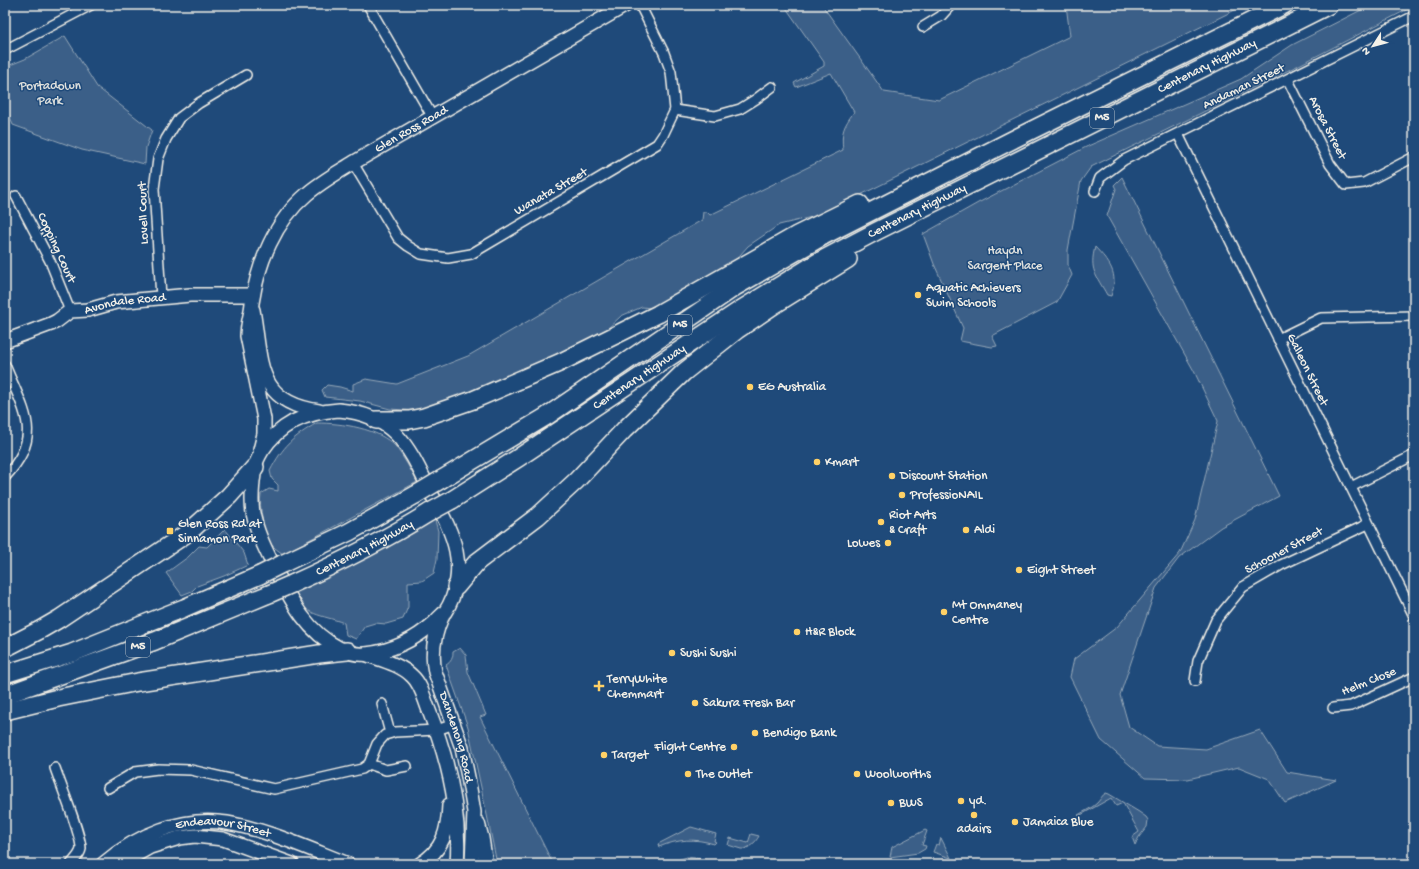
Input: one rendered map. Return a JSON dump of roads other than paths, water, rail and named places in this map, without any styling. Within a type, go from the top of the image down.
[{"type":"highway","name":"Centenary Highway","points":[[5,674],[72,653],[184,608],[260,575],[349,532],[417,494],[547,416],[735,287],[825,235],[1027,132],[1284,5]]},
{"type":"highway","name":"Centenary Highway","points":[[5,695],[155,641],[269,594],[365,550],[452,500],[525,454],[740,310],[818,262],[1329,5]]},
{"type":"highway","points":[[376,420],[409,420],[424,417],[466,403],[572,356],[658,314],[790,239],[852,208],[912,180],[926,184]]},
{"type":"highway","points":[[456,586],[477,562],[538,516],[576,481],[624,430],[684,372],[721,342],[768,309],[858,253],[875,232]]},
{"type":"highway","points":[[5,648],[59,619],[189,532],[229,496],[257,462]]},
{"type":"highway","points":[[5,711],[138,682],[347,651]]},
{"type":"main road","name":"Glen Ross Road","points":[[365,654],[347,651],[329,642],[314,630],[300,615],[262,541],[253,512],[252,498],[264,426],[247,325],[261,265],[271,240],[285,220],[307,194],[323,182],[432,116],[626,5]]},
{"type":"main road","name":"Avondale Road","points":[[5,341],[51,324],[70,311],[88,310],[116,302],[190,295],[253,300]]},
{"type":"main road","name":"Glen Ross Road","points":[[253,300],[262,366],[269,384],[279,396],[289,403],[306,409],[323,411]]},
{"type":"main road","name":"Dandenong Road","points":[[323,411],[349,411],[376,420],[392,430],[405,443],[412,455],[453,538],[458,563],[458,577],[450,602],[439,623],[434,640],[433,662],[435,672],[462,748],[474,812],[472,864]]},
{"type":"main road","points":[[257,462],[266,445],[284,427],[293,421],[323,411]]},
{"type":"main road","points":[[365,654],[389,649],[407,642],[428,628],[444,613]]},
{"type":"main road","name":"Dandenong Road","points":[[365,654],[402,668],[414,678],[422,691],[444,754],[451,782],[457,829],[457,864]]},
{"type":"main road","points":[[420,864],[432,855],[440,846],[445,833],[449,814],[451,782]]},
{"type":"main road","points":[[474,812],[482,838],[486,864]]},
{"type":"main road","name":"Endeavour Street","points":[[103,864],[129,846],[149,835],[177,825],[201,822],[226,823],[264,833],[348,864]]},
{"type":"main road","name":"Endeavour Street","points":[[120,864],[150,847],[178,838],[195,836],[223,839],[292,864]]},
{"type":"street","points":[[5,50],[90,5]]},
{"type":"street","points":[[368,5],[432,116]]},
{"type":"street","points":[[640,5],[664,53],[671,72],[675,110],[716,116],[740,109],[772,87]]},
{"type":"street","points":[[923,27],[941,16],[951,5]]},
{"type":"street","name":"Andaman Street","points":[[1095,191],[1100,178],[1124,160],[1288,80],[1414,16]]},
{"type":"street","name":"Lovell Court","points":[[161,297],[154,189],[158,159],[166,139],[180,118],[199,103],[246,75]]},
{"type":"street","name":"Arosa Street","points":[[1288,80],[1330,164],[1346,185],[1364,182],[1414,157]]},
{"type":"street","name":"Wanata Street","points":[[353,163],[398,238],[421,254],[448,258],[471,254],[657,144],[675,110]]},
{"type":"street","name":"Galleon Street","points":[[1178,134],[1414,616]]},
{"type":"street","name":"Copping Court","points":[[16,196],[50,261],[70,311]]},
{"type":"street","points":[[1278,340],[1321,318],[1414,316]]},
{"type":"street","points":[[5,366],[27,419],[28,430],[27,441],[20,458],[5,477]]},
{"type":"street","points":[[1351,487],[1414,456]]},
{"type":"street","name":"Schooner Street","points":[[1195,681],[1198,661],[1216,620],[1244,587],[1281,565],[1368,524]]},
{"type":"street","name":"Helm Close","points":[[1333,708],[1351,706],[1414,677]]},
{"type":"street","points":[[382,704],[390,733]]},
{"type":"street","points":[[108,788],[135,772],[158,769],[191,770],[274,789],[362,769],[369,764],[377,744],[385,735],[390,733],[436,730],[454,724]]},
{"type":"street","points":[[369,764],[386,770],[407,766]]},
{"type":"street","points":[[55,768],[81,847],[79,855],[71,864]]},
{"type":"place","name":"Aquatic Achievers Swim Schools","points":[[918,295]]},
{"type":"place","name":"EG Australia","points":[[750,387]]},
{"type":"place","name":"Kmart","points":[[817,462]]},
{"type":"place","name":"Discount Station","points":[[892,476]]},
{"type":"place","name":"ProfessioNAIL","points":[[902,495]]},
{"type":"place","name":"Riot Arts & Craft","points":[[881,522]]},
{"type":"place","name":"Aldi","points":[[966,530]]},
{"type":"place","name":"Glen Ross Rd at Sinnamon Park","points":[[170,531]]},
{"type":"place","name":"Lowes","points":[[888,543]]},
{"type":"place","name":"Eight Street","points":[[1019,570]]},
{"type":"place","name":"Mt Ommaney Centre","points":[[944,612]]},
{"type":"place","name":"H&R Block","points":[[797,632]]},
{"type":"place","name":"Sushi Sushi","points":[[672,653]]},
{"type":"place","name":"TerryWhite Chemmart","points":[[599,686]]},
{"type":"place","name":"Sakura Fresh Bar","points":[[695,703]]},
{"type":"place","name":"Bendigo Bank","points":[[755,733]]},
{"type":"place","name":"Flight Centre","points":[[734,747]]},
{"type":"place","name":"Target","points":[[604,755]]},
{"type":"place","name":"The Outlet","points":[[688,774]]},
{"type":"place","name":"Woolworths","points":[[857,774]]},
{"type":"place","name":"yd.","points":[[961,801]]},
{"type":"place","name":"BWS","points":[[891,803]]},
{"type":"place","name":"adairs","points":[[974,815]]},
{"type":"place","name":"Jamaica Blue","points":[[1015,822]]},
{"type":"park label","name":"Portadown Park","points":[[50,94]]},
{"type":"park label","name":"Haydn Sargent Place","points":[[1005,258]]}]
